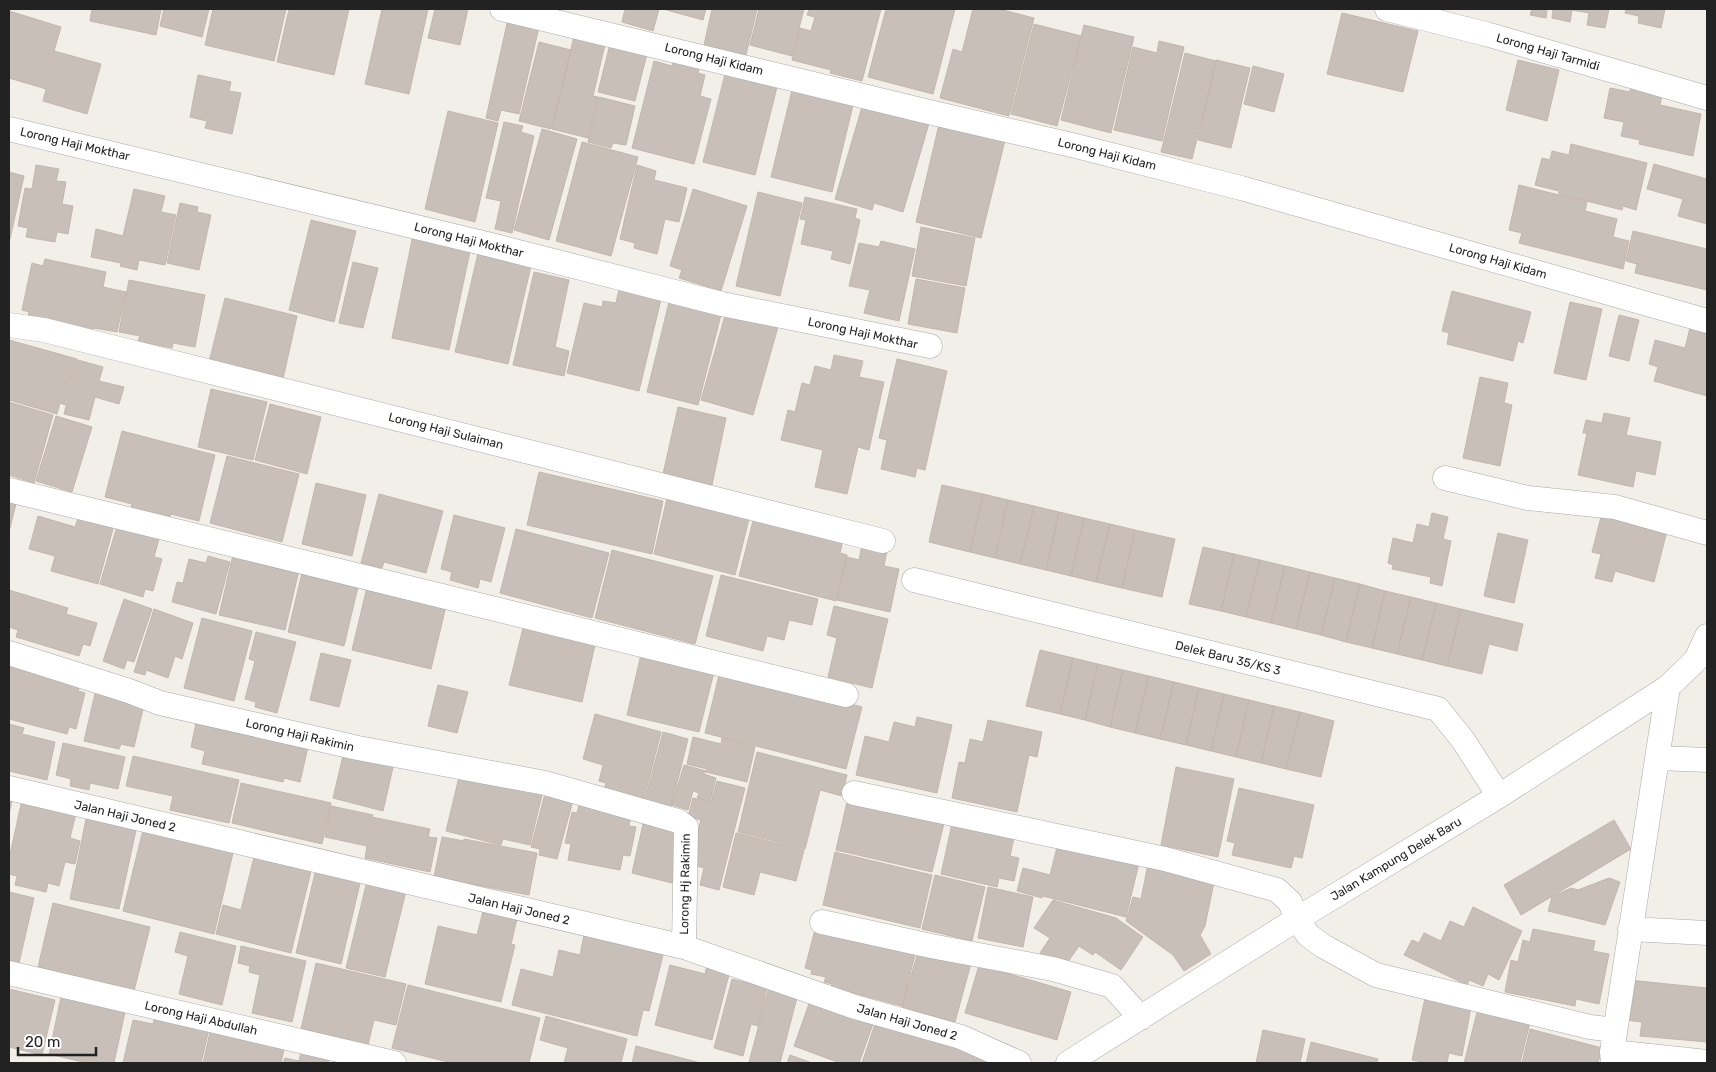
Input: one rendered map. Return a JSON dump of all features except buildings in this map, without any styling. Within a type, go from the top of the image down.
[{"type":"street","name":"Lorong Haji Kidam","points":[[502,9],[1076,146],[1232,186],[1707,321]]},
{"type":"street","name":"Lorong Haji Tarmidi","points":[[1387,9],[1486,34],[1707,98]]},
{"type":"street","name":"Lorong Haji Mokthar","points":[[9,129],[485,243],[722,304],[930,346]]},
{"type":"street","name":"Lorong Haji Sulaiman","points":[[9,324],[53,332],[882,541]]},
{"type":"street","points":[[1445,478],[1528,498],[1615,507],[1707,533]]},
{"type":"street","points":[[9,490],[846,695]]},
{"type":"street","name":"Delek Baru 35/KS 3","points":[[914,580],[1438,709],[1463,740],[1499,796]]},
{"type":"street","name":"Jalan Kampung Delek Baru","points":[[1068,1063],[1297,919],[1499,796],[1668,687],[1696,660],[1707,636]]},
{"type":"street","name":"Lorong Haji Rakimin","points":[[9,653],[129,691],[160,703],[358,748],[545,783],[595,798]]},
{"type":"street","points":[[1613,1048],[1668,687]]},
{"type":"street","points":[[1658,758],[1707,760]]},
{"type":"street","name":"Jalan Haji Joned 2","points":[[9,788],[684,948],[764,974],[855,1007],[961,1038],[1019,1063]]},
{"type":"street","points":[[854,793],[1166,859],[1276,890],[1290,902],[1297,919],[1308,934],[1323,946],[1376,975],[1590,1027],[1613,1048],[1707,1062]]},
{"type":"street","name":"Lorong Hj Rakimin","points":[[595,798],[678,821],[686,827],[684,948]]},
{"type":"street","points":[[822,922],[932,946],[1053,969],[1112,986],[1141,1018]]},
{"type":"street","points":[[1630,929],[1707,932]]},
{"type":"street","name":"Lorong Haji Abdullah","points":[[9,973],[394,1063]]}]
